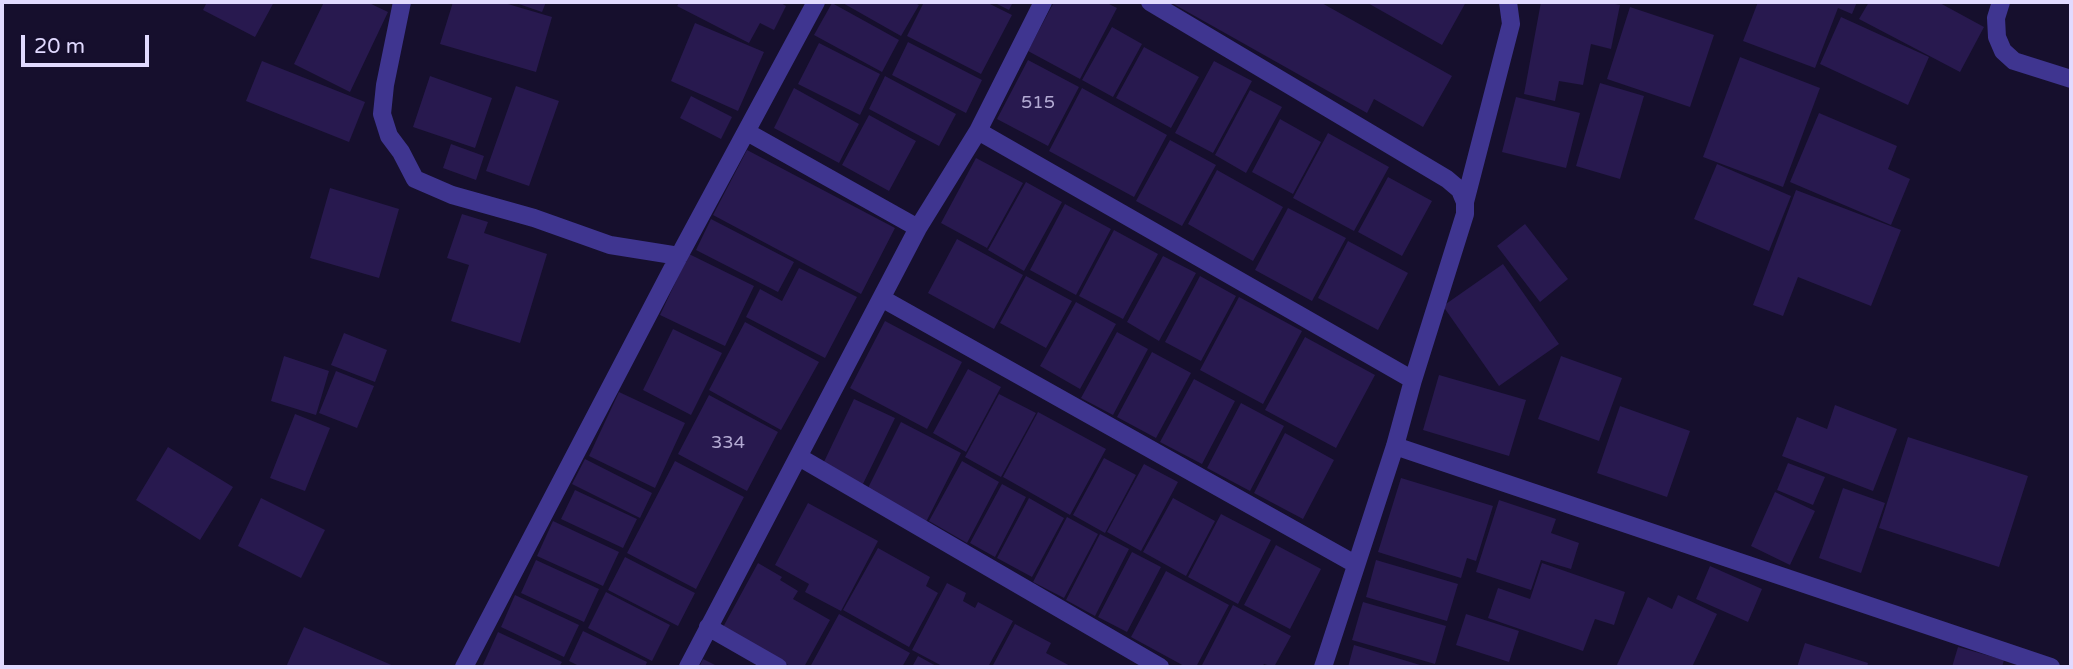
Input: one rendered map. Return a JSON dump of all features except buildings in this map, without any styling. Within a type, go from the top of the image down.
[{"type":"street","points":[[402,2],[385,85],[382,114],[389,136],[415,179],[452,195],[534,218],[610,245],[679,256]]},
{"type":"street","points":[[464,667],[679,256],[816,2]]},
{"type":"street","points":[[688,667],[918,228],[978,131],[1043,2]]},
{"type":"street","points":[[1150,2],[1447,179],[1460,190],[1465,202]]},
{"type":"street","points":[[1323,667],[1395,446],[1465,214],[1465,202],[1511,23],[1508,2]]},
{"type":"street","points":[[2001,2],[1996,18],[1997,37],[2003,51],[2014,61],[2071,79]]},
{"type":"street","points":[[978,131],[1413,380]]},
{"type":"street","points":[[747,132],[918,228]]},
{"type":"street","points":[[883,299],[1355,564]]},
{"type":"street","points":[[1395,446],[2051,667]]},
{"type":"street","points":[[799,457],[1160,667]]},
{"type":"street","points":[[708,627],[778,667]]}]
